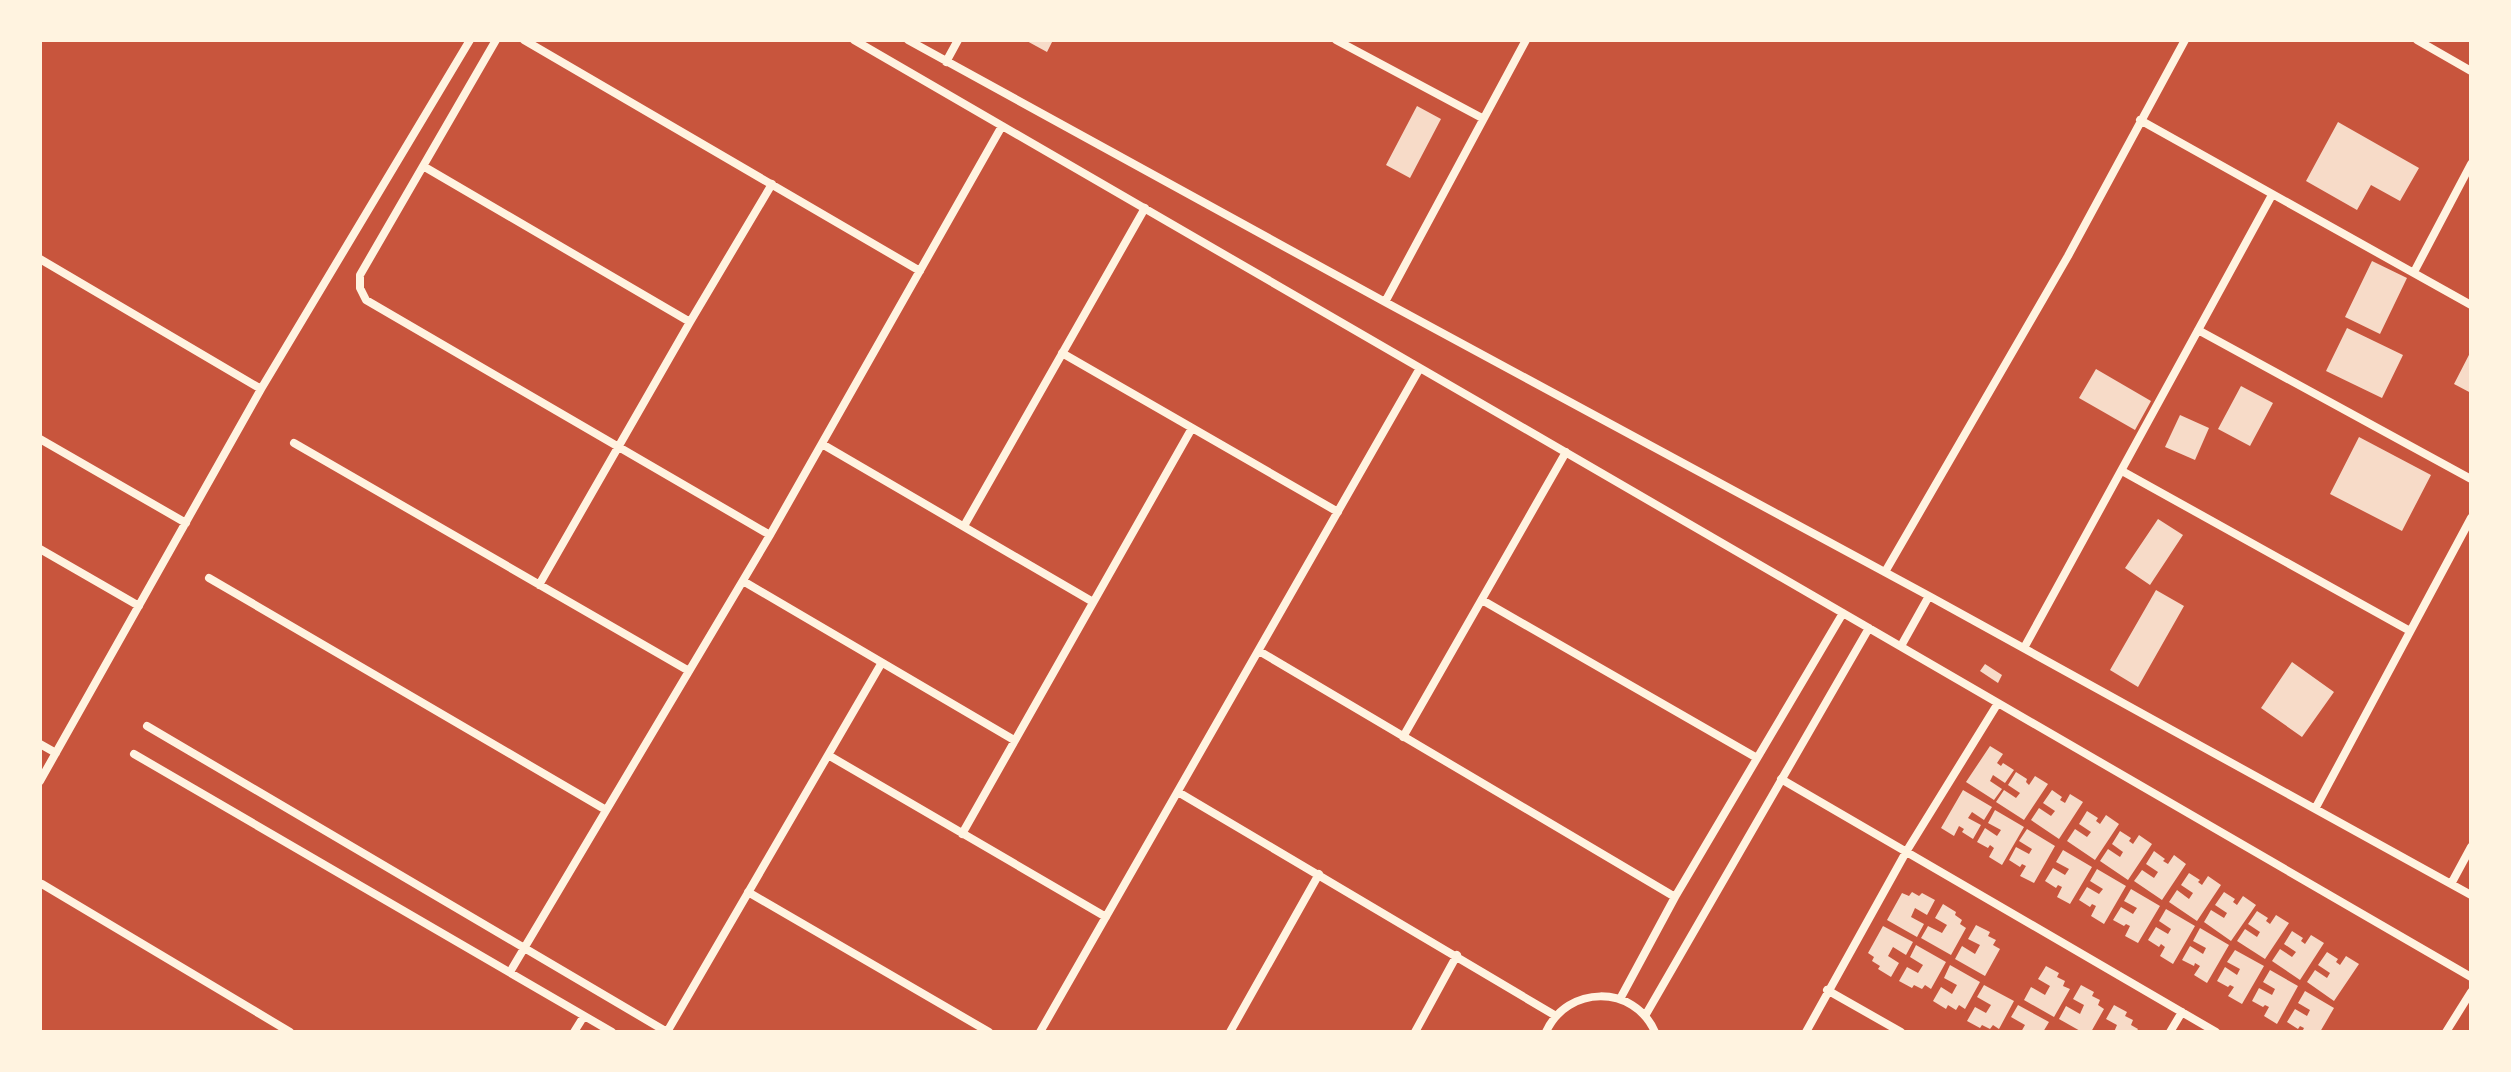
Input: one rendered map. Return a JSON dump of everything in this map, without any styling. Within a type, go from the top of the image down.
[{"type":"street","points":[[40,781],[261,389],[470,40]]},
{"type":"street","points":[[496,40],[360,275],[360,288],[366,300],[770,535]]},
{"type":"street","points":[[524,40],[920,271]]},
{"type":"street","points":[[854,40],[2471,977]]},
{"type":"street","points":[[908,40],[2471,895]]},
{"type":"street","points":[[946,62],[958,40]]},
{"type":"street","points":[[1336,40],[1482,118]]},
{"type":"street","points":[[1385,302],[1526,40]]},
{"type":"street","points":[[1885,572],[2068,256],[2185,40]]},
{"type":"street","points":[[2417,40],[2471,71]]},
{"type":"street","points":[[2140,120],[2471,305]]},
{"type":"street","points":[[510,972],[770,535],[1002,126]]},
{"type":"street","points":[[2414,272],[2471,164]]},
{"type":"street","points":[[423,166],[690,322]]},
{"type":"street","points":[[539,585],[772,184]]},
{"type":"street","points":[[2024,648],[2272,195]]},
{"type":"street","points":[[964,526],[1145,208]]},
{"type":"street","points":[[40,259],[261,389]]},
{"type":"street","points":[[2198,330],[2471,479]]},
{"type":"street","points":[[1062,353],[1338,512]]},
{"type":"street","points":[[1040,1032],[1420,368]]},
{"type":"street","points":[[962,834],[1192,428]]},
{"type":"street","points":[[40,439],[186,523]]},
{"type":"street","points":[[294,443],[689,671]]},
{"type":"street","points":[[822,444],[1093,602]]},
{"type":"street","points":[[1403,737],[1566,452]]},
{"type":"street","points":[[2122,471],[2410,631]]},
{"type":"street","points":[[2315,809],[2471,518]]},
{"type":"street","points":[[40,549],[139,606]]},
{"type":"street","points":[[209,578],[606,810]]},
{"type":"street","points":[[743,581],[1014,740]]},
{"type":"street","points":[[1901,646],[1929,596]]},
{"type":"street","points":[[1482,600],[1757,758]]},
{"type":"street","points":[[1620,999],[1675,897],[1843,613]]},
{"type":"street","points":[[1645,1016],[1869,628]]},
{"type":"street","points":[[1259,651],[1675,897]]},
{"type":"street","points":[[147,726],[667,1032],[881,664]]},
{"type":"street","points":[[1806,1032],[1906,852],[1998,703]]},
{"type":"street","points":[[40,744],[56,753]]},
{"type":"street","points":[[134,754],[612,1032]]},
{"type":"street","points":[[828,755],[1106,917]]},
{"type":"street","points":[[1781,779],[2216,1032]]},
{"type":"street","points":[[1178,792],[1556,1016]]},
{"type":"street","points":[[2451,884],[2471,847]]},
{"type":"street","points":[[1230,1032],[1319,874]]},
{"type":"street","points":[[42,884],[290,1032]]},
{"type":"street","points":[[748,892],[989,1032]]},
{"type":"street","points":[[1415,1032],[1457,955]]},
{"type":"street","points":[[1827,990],[1901,1032]]},
{"type":"street","points":[[2446,1032],[2471,992]]},
{"type":"street","points":[[1546,1032],[1566,1006],[1592,996],[1620,999],[1645,1016],[1655,1032]]},
{"type":"street","points":[[2170,1032],[2182,1012]]},
{"type":"street","points":[[574,1032],[584,1016]]},
{"type":"building","points":[[1025,40],[1053,40],[1047,52]]},
{"type":"building","points":[[1417,106],[1441,119],[1410,178],[1386,165]]},
{"type":"building","points":[[2338,122],[2419,168],[2400,201],[2371,185],[2357,210],[2306,181]]},
{"type":"building","points":[[2372,261],[2407,278],[2380,334],[2345,317]]},
{"type":"building","points":[[2347,328],[2403,355],[2382,398],[2326,371]]},
{"type":"building","points":[[2471,351],[2471,393],[2454,384]]},
{"type":"building","points":[[2096,369],[2151,401],[2135,430],[2079,398]]},
{"type":"building","points":[[2241,386],[2273,403],[2250,446],[2218,429]]},
{"type":"building","points":[[2180,415],[2209,428],[2195,460],[2165,447]]},
{"type":"building","points":[[2359,437],[2431,475],[2402,531],[2330,494]]},
{"type":"building","points":[[2158,519],[2183,535],[2150,585],[2125,568]]},
{"type":"building","points":[[2156,590],[2184,606],[2138,687],[2110,670]]},
{"type":"building","points":[[2292,662],[2334,692],[2302,737],[2261,708]]},
{"type":"building","points":[[1985,664],[2002,675],[1998,683],[1980,671]]},
{"type":"building","points":[[1990,746],[2003,754],[1997,763],[2014,770],[2005,783],[1993,775],[1990,781],[2002,789],[1994,800],[1966,782]]},
{"type":"building","points":[[2016,772],[2027,779],[2029,785],[2035,776],[2048,784],[2024,820],[1996,802],[2004,790],[2016,798],[2020,793],[2008,785]]},
{"type":"building","points":[[1963,790],[1992,807],[1984,820],[1972,812],[1968,818],[1981,825],[1973,839],[1959,826],[1954,836],[1941,828]]},
{"type":"building","points":[[2052,790],[2065,803],[2070,794],[2083,802],[2059,839],[2031,820],[2039,808],[2051,816],[2055,811],[2043,803]]},
{"type":"building","points":[[1995,810],[2024,827],[2002,865],[1989,857],[1994,848],[1977,842],[1985,828],[1997,836],[2001,830],[1988,823]]},
{"type":"building","points":[[2087,811],[2098,818],[2096,821],[2100,824],[2106,815],[2119,824],[2095,860],[2067,841],[2075,829],[2087,837],[2091,832],[2079,824]]},
{"type":"building","points":[[2027,829],[2055,846],[2034,883],[2020,876],[2026,866],[2022,864],[2020,867],[2009,860],[2016,847],[2029,854],[2032,849],[2019,841]]},
{"type":"building","points":[[2120,831],[2131,838],[2129,841],[2133,844],[2139,835],[2152,844],[2128,880],[2100,861],[2108,849],[2120,857],[2123,852],[2112,844]]},
{"type":"building","points":[[2063,850],[2092,867],[2070,904],[2057,897],[2062,887],[2058,885],[2056,888],[2045,881],[2053,868],[2065,875],[2069,869],[2056,862]]},
{"type":"building","points":[[2154,851],[2168,864],[2174,855],[2186,864],[2162,900],[2134,881],[2142,870],[2154,878],[2158,872],[2146,864]]},
{"type":"building","points":[[2097,869],[2126,886],[2104,924],[2091,916],[2096,906],[2092,904],[2090,907],[2079,900],[2087,887],[2099,894],[2103,889],[2090,881]]},
{"type":"building","points":[[2189,873],[2202,885],[2208,876],[2221,885],[2197,921],[2169,902],[2177,890],[2189,899],[2193,893],[2181,885]]},
{"type":"building","points":[[2131,889],[2160,906],[2138,943],[2125,936],[2130,926],[2113,920],[2121,907],[2133,914],[2137,908],[2124,901]]},
{"type":"building","points":[[1912,892],[1935,900],[1927,915],[1915,908],[1911,917],[1924,924],[1917,937],[1887,920],[1902,893],[1909,896]]},
{"type":"building","points":[[2224,892],[2235,899],[2233,902],[2237,905],[2243,896],[2256,905],[2231,941],[2204,922],[2211,910],[2224,918],[2227,913],[2215,905]]},
{"type":"building","points":[[1943,904],[1956,912],[1955,915],[1962,920],[1960,924],[1966,928],[1951,955],[1921,938],[1928,926],[1942,933],[1947,925],[1935,918]]},
{"type":"building","points":[[2166,909],[2195,926],[2173,964],[2160,956],[2165,947],[2148,940],[2156,927],[2168,934],[2171,929],[2159,921]]},
{"type":"building","points":[[2257,911],[2268,918],[2266,921],[2270,924],[2276,915],[2289,923],[2265,959],[2237,941],[2245,929],[2257,937],[2260,932],[2248,924]]},
{"type":"building","points":[[1976,925],[1990,932],[1988,936],[1996,940],[1993,945],[2000,949],[1985,976],[1955,959],[1962,946],[1975,954],[1980,945],[1968,939]]},
{"type":"building","points":[[1883,926],[1913,942],[1906,955],[1893,947],[1888,956],[1899,963],[1891,977],[1878,969],[1880,966],[1872,961],[1874,957],[1868,953]]},
{"type":"building","points":[[2200,928],[2229,945],[2207,983],[2194,975],[2200,966],[2182,960],[2190,946],[2203,954],[2206,948],[2193,941]]},
{"type":"building","points":[[2292,931],[2303,938],[2301,941],[2305,944],[2311,935],[2324,943],[2300,980],[2272,961],[2280,949],[2292,957],[2296,952],[2284,944]]},
{"type":"building","points":[[1916,945],[1946,962],[1931,989],[1925,985],[1922,989],[1914,985],[1912,988],[1899,981],[1907,967],[1918,973],[1923,965],[1910,957]]},
{"type":"building","points":[[2235,950],[2264,966],[2242,1004],[2228,996],[2234,987],[2217,981],[2225,967],[2237,975],[2240,969],[2227,962]]},
{"type":"building","points":[[2327,952],[2338,959],[2336,962],[2340,965],[2346,956],[2359,964],[2334,1001],[2307,982],[2315,970],[2327,978],[2330,973],[2318,965]]},
{"type":"building","points":[[1950,965],[1980,982],[1965,1009],[1959,1005],[1956,1010],[1948,1005],[1946,1009],[1933,1001],[1941,987],[1952,994],[1957,985],[1944,978]]},
{"type":"building","points":[[2046,966],[2059,973],[2057,977],[2065,981],[2063,986],[2070,989],[2054,1017],[2024,1000],[2031,987],[2045,995],[2050,986],[2038,979]]},
{"type":"building","points":[[2270,970],[2298,986],[2277,1024],[2264,1016],[2269,1007],[2252,1001],[2259,988],[2272,995],[2275,989],[2263,982]]},
{"type":"building","points":[[1984,985],[2014,1001],[1999,1029],[1993,1025],[1990,1029],[1982,1025],[1980,1028],[1967,1021],[1975,1007],[1986,1013],[1991,1005],[1977,997]]},
{"type":"building","points":[[2081,985],[2094,992],[2092,996],[2100,1000],[2098,1005],[2104,1009],[2091,1032],[2082,1032],[2059,1019],[2066,1006],[2080,1014],[2084,1005],[2073,999]]},
{"type":"building","points":[[2305,991],[2334,1008],[2320,1032],[2302,1032],[2304,1028],[2300,1026],[2298,1029],[2287,1022],[2295,1009],[2307,1016],[2310,1010],[2298,1003]]},
{"type":"building","points":[[2018,1005],[2049,1022],[2043,1032],[2021,1032],[2025,1025],[2011,1017]]},
{"type":"building","points":[[2114,1005],[2127,1012],[2125,1016],[2133,1020],[2131,1025],[2138,1029],[2136,1032],[2114,1032],[2117,1025],[2106,1019]]}]
